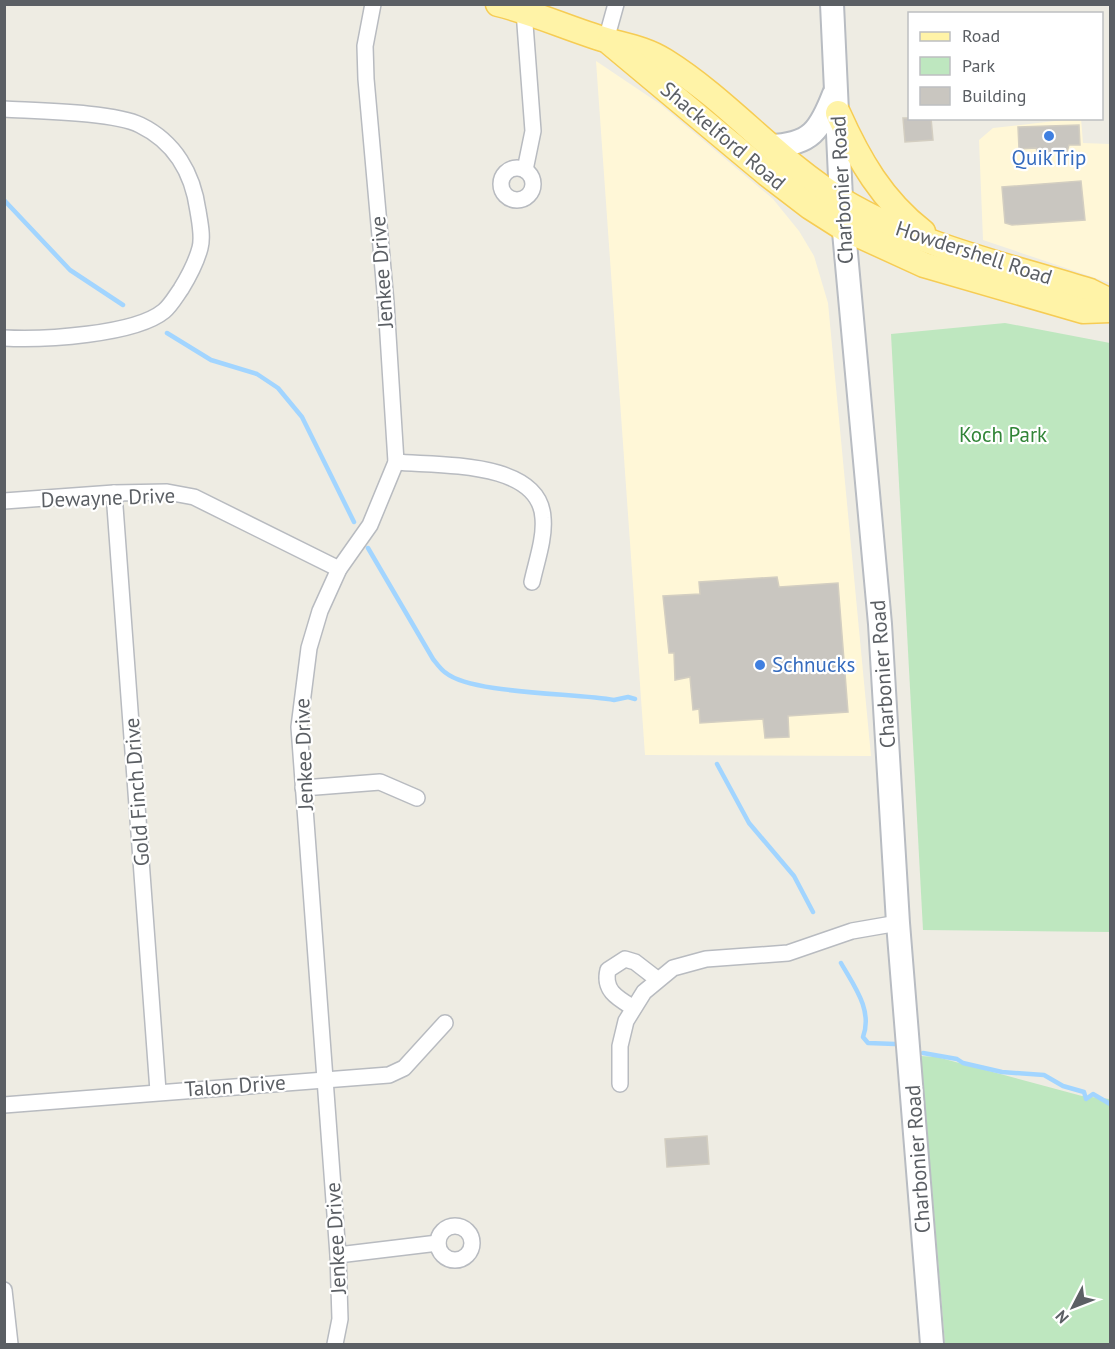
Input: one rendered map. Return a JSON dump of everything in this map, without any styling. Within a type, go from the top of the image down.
[{"type":"main road","name":"Shackelford Road","points":[[498,4],[606,40],[644,49],[664,60],[716,98],[770,146],[841,200]]},
{"type":"main road","name":"Charbonier Road","points":[[832,4],[843,228],[880,624],[898,923],[932,1344]]},
{"type":"main road","name":"Shackelford Road","points":[[606,40],[767,174],[810,207],[843,228]]},
{"type":"main road","points":[[770,146],[791,146],[814,133],[824,119],[835,90]]},
{"type":"main road","points":[[838,114],[855,150],[879,190],[906,219],[938,245]]},
{"type":"main road","name":"Howdershell Road","points":[[841,200],[878,221],[938,245],[1090,291],[1110,300]]},
{"type":"main road","name":"Howdershell Road","points":[[843,228],[924,265],[1083,311],[1110,310]]},
{"type":"street","name":"Jenkee Drive","points":[[335,1344],[340,1319],[338,1255],[299,727],[309,648],[320,611],[339,569],[370,525],[396,462],[386,303],[366,79],[365,46],[373,4]]},
{"type":"street","points":[[606,40],[616,4]]},
{"type":"street","points":[[524,11],[533,132],[525,170]]},
{"type":"street","points":[[4,109],[118,118],[138,123],[158,135],[174,151],[189,173],[198,206],[201,246],[191,273],[164,311],[140,324],[117,331],[4,339]]},
{"type":"street","points":[[396,462],[495,471],[529,486],[539,500],[543,518],[532,582]]},
{"type":"street","name":"Dewayne Drive","points":[[4,501],[114,493],[167,492],[194,497],[339,569]]},
{"type":"street","name":"Gold Finch Drive","points":[[114,493],[158,1091]]},
{"type":"street","points":[[303,788],[380,782],[417,798]]},
{"type":"street","points":[[620,1084],[620,1046],[632,1007],[657,979],[673,968],[686,963],[788,953],[852,931],[898,923]]},
{"type":"street","points":[[632,1007],[609,988],[606,980],[608,970],[625,959],[635,962],[657,979]]},
{"type":"street","name":"Talon Drive","points":[[4,1105],[158,1091],[373,1077],[404,1068],[446,1023]]},
{"type":"street","points":[[338,1255],[438,1244]]},
{"type":"street","points":[[4,1290],[10,1344]]},
{"type":"shaded area","points":[[596,61],[660,104],[773,199],[799,231],[814,256],[828,303],[871,756],[645,755]]},
{"type":"shaded area","points":[[1081,120],[1083,143],[1110,144],[1110,283],[983,240],[979,140],[993,128]]},
{"type":"green space","name":"Koch Park","points":[[1005,323],[1110,343],[1110,932],[923,930],[891,334]]},
{"type":"green space","points":[[921,1056],[937,1057],[1082,1096],[1110,1099],[1110,1344],[945,1344]]},
{"type":"building","points":[[903,118],[931,120],[933,140],[905,142]]},
{"type":"building","name":"QuikTrip","points":[[1079,125],[1080,145],[1069,145],[1067,152],[1038,153],[1036,148],[1019,149],[1018,127]]},
{"type":"building","name":"QuikTrip","points":[[1081,181],[1085,220],[1012,225],[1005,223],[1002,187]]},
{"type":"building","name":"Schnucks","points":[[777,577],[779,587],[838,583],[848,712],[788,716],[789,737],[765,738],[763,719],[700,723],[699,709],[693,710],[690,677],[675,680],[674,653],[669,653],[663,596],[700,594],[699,582]]},
{"type":"building","points":[[707,1136],[709,1164],[667,1167],[665,1139]]},
{"type":"waterway","points":[[4,200],[70,270],[123,305]]},
{"type":"waterway","points":[[167,333],[211,360],[257,374],[278,388],[302,417],[354,522]]},
{"type":"waterway","points":[[368,548],[433,659],[446,673],[459,680],[500,689],[614,700],[628,697],[635,699]]},
{"type":"waterway","points":[[717,764],[749,823],[794,876],[813,912]]},
{"type":"waterway","points":[[841,963],[861,998],[864,1008],[866,1017],[863,1037],[868,1043],[895,1044]]},
{"type":"waterway","points":[[923,1053],[957,1059],[963,1063],[1002,1072],[1044,1075],[1063,1086],[1084,1092],[1086,1099],[1093,1094],[1110,1104]]},
{"type":"place","name":"QuikTrip","points":[[1049,136]]},
{"type":"place","name":"Schnucks","points":[[760,665]]}]
